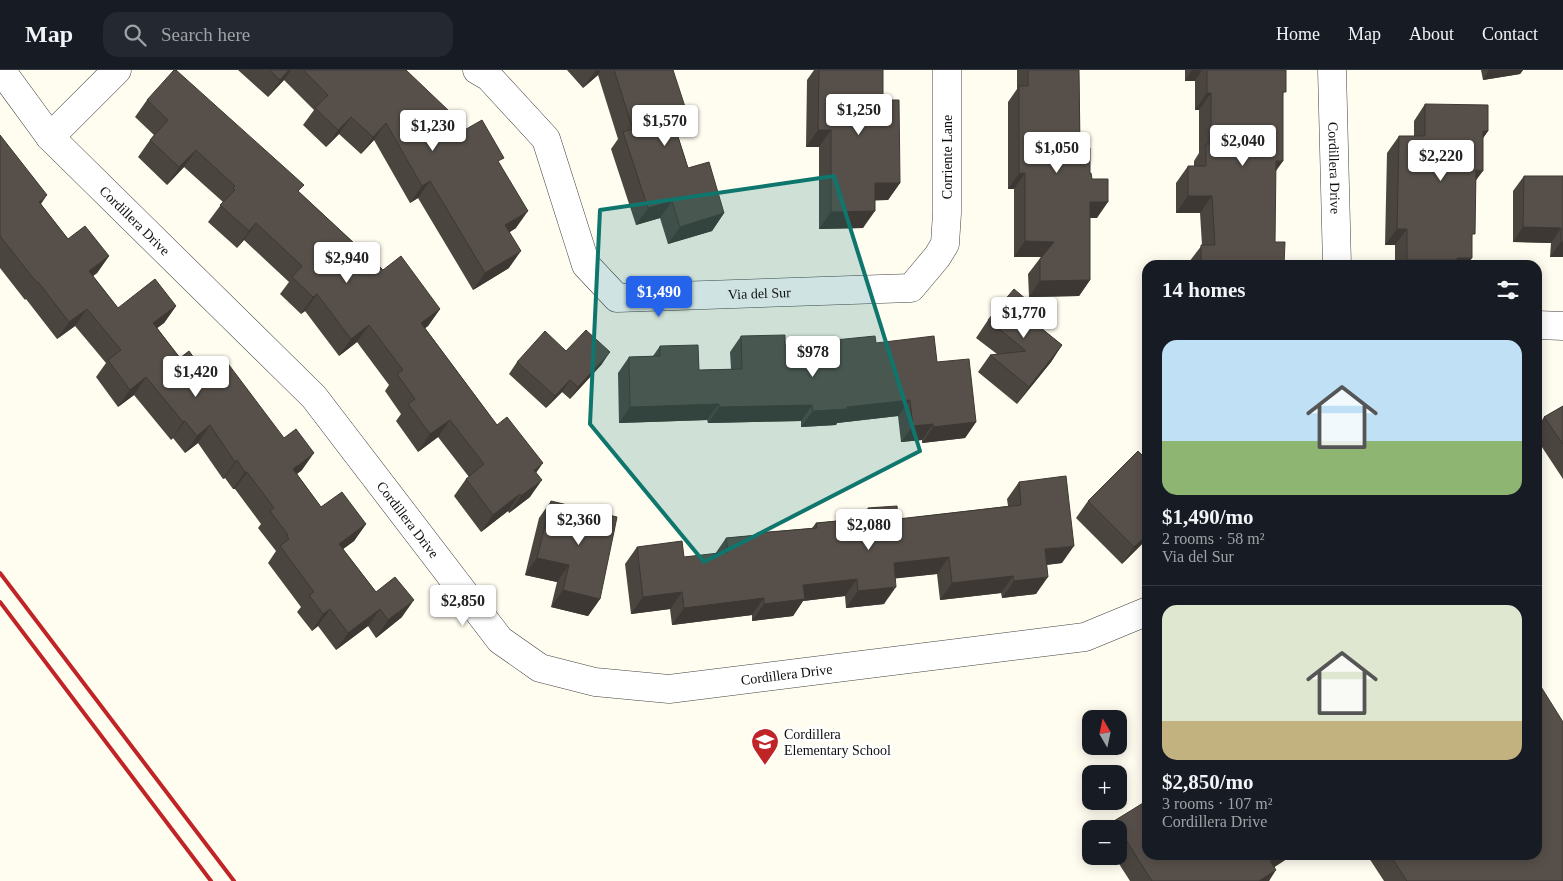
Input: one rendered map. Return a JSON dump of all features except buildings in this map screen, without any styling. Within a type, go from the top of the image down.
[{"type":"street","name":"Cordillera Drive","points":[[1,70],[50,137],[314,397],[500,640],[540,668],[595,682],[669,689],[1085,637],[1142,613]]},
{"type":"street","points":[[50,137],[117,70]]},
{"type":"street","name":"Via del Sur","points":[[478,70],[489,77],[546,139],[586,265],[617,298],[911,288],[937,257],[944,244]]},
{"type":"street","name":"Corriente Lane","points":[[944,244],[947,213],[948,70]]},
{"type":"street","name":"Cordillera Drive","points":[[1332,70],[1337,260]]},
{"type":"street","points":[[1542,326],[1563,326]]},
{"type":"highlighted area","points":[[834,176],[920,451],[704,562],[590,424],[600,210]]},
{"type":"railway","points":[[0,573],[234,881]]},
{"type":"railway","points":[[0,602],[211,881]]},
{"type":"place","name":"Cordillera Elementary School","points":[[765,766]]}]
